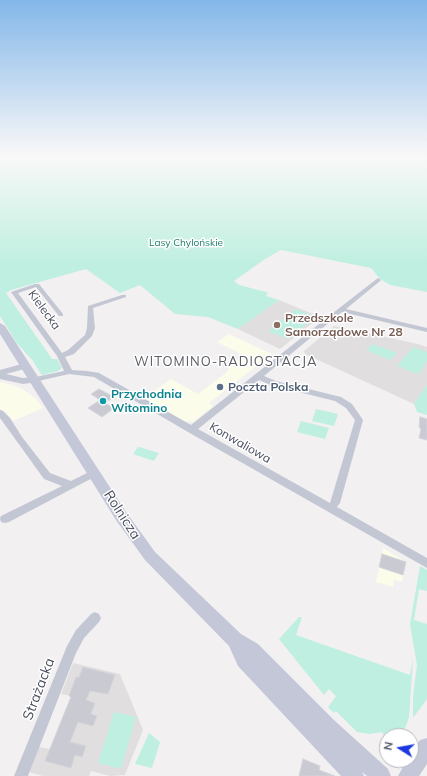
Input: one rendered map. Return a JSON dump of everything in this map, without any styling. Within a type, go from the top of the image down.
[{"type":"main road","points":[[0,326],[30,373]]},
{"type":"main road","name":"Rolnicza","points":[[30,373],[131,531],[150,556],[235,640],[252,650],[328,728],[381,776]]},
{"type":"main road","name":"Rolnicza","points":[[235,640],[244,660],[354,776]]},
{"type":"main road","points":[[408,776],[427,747]]},
{"type":"street","points":[[191,430],[378,280]]},
{"type":"street","name":"Kielecka","points":[[61,315],[37,285],[14,292],[61,356],[69,372]]},
{"type":"street","points":[[61,356],[71,352],[88,336],[91,328],[90,307],[124,296]]},
{"type":"street","points":[[340,310],[427,330]]},
{"type":"street","name":"Konwaliowa","points":[[30,373],[69,372],[96,375],[427,563]]},
{"type":"street","points":[[0,374],[23,381],[30,373]]},
{"type":"street","points":[[0,374],[30,373]]},
{"type":"street","points":[[258,376],[273,383],[338,400],[349,406],[357,416],[357,430],[335,503],[331,509]]},
{"type":"street","points":[[0,412],[47,476],[71,485]]},
{"type":"street","points":[[5,519],[94,473]]},
{"type":"street","name":"Strażacka","points":[[21,776],[71,650],[80,634],[95,618]]},
{"type":"shaded area","name":"Przedszkole Samorządowe Nr 28","points":[[279,300],[320,317],[280,349],[238,329]]},
{"type":"shaded area","points":[[334,326],[427,347],[427,385],[414,404],[305,354],[304,351]]},
{"type":"shaded area","points":[[229,334],[272,354],[209,403],[213,406],[193,422],[184,421],[144,398],[171,379],[198,394],[245,356],[217,342]]},
{"type":"shaded area","points":[[0,382],[13,385],[24,390],[36,399],[43,408],[13,421],[6,412],[0,409]]},
{"type":"shaded area","points":[[383,548],[406,562],[402,582],[394,580],[393,587],[376,582]]},
{"type":"shaded area","points":[[73,663],[120,674],[143,730],[125,775],[110,776],[91,771],[89,776],[43,776],[29,772],[39,747],[50,749],[71,696],[61,694]]},
{"type":"green space","name":"Lasy Chylońskie","points":[[0,191],[427,191],[427,292],[390,285],[380,279],[371,268],[281,250],[265,259],[234,281],[239,285],[266,292],[268,293],[266,296],[279,300],[238,329],[208,317],[175,314],[140,285],[120,293],[86,269],[11,290],[6,293],[52,359],[57,359],[62,368],[58,371],[43,375],[16,342],[0,316]]},
{"type":"green space","points":[[296,309],[315,317],[288,339],[268,331]]},
{"type":"green space","points":[[373,344],[397,353],[390,360],[366,350]]},
{"type":"green space","points":[[413,347],[427,352],[427,362],[418,374],[397,366]]},
{"type":"green space","points":[[427,385],[427,415],[417,412],[414,404]]},
{"type":"green space","points":[[316,409],[338,414],[334,426],[312,421]]},
{"type":"green space","points":[[301,421],[329,428],[325,439],[297,432]]},
{"type":"green space","points":[[138,447],[159,453],[154,461],[133,454]]},
{"type":"green space","points":[[420,566],[427,570],[427,591],[419,589],[414,620],[427,624],[427,699],[413,718],[413,696],[417,665],[410,624]]},
{"type":"green space","points":[[299,617],[302,617],[296,635],[410,675],[413,658],[409,717],[406,726],[405,728],[379,728],[379,732],[370,734],[357,732],[336,711],[334,713],[328,707],[336,696],[329,689],[324,695],[279,639]]},
{"type":"green space","points":[[114,712],[136,717],[121,769],[98,763]]},
{"type":"green space","points":[[149,733],[160,742],[152,768],[135,764]]},
{"type":"building","name":"Przychodnia Witomino","points":[[99,389],[114,397],[105,403],[114,408],[102,417],[88,408],[100,400],[91,394]]},
{"type":"building","points":[[420,417],[427,419],[427,440],[419,438],[421,429],[419,427]]},
{"type":"building","points":[[382,554],[406,562],[403,575],[379,567]]},
{"type":"building","points":[[83,667],[115,675],[108,694],[90,691],[86,700],[95,703],[91,714],[97,716],[93,726],[78,722],[70,742],[86,746],[82,757],[75,755],[71,768],[45,761],[71,697],[69,696],[76,677],[79,677]]},
{"type":"building","points":[[303,759],[320,766],[319,770],[335,776],[299,776]]},
{"type":"place","name":"Przedszkole Samorządowe Nr 28","points":[[277,325]]},
{"type":"place","name":"Poczta Polska","points":[[220,387]]},
{"type":"place","name":"Przychodnia Witomino","points":[[103,401]]},
{"type":"district","name":"WITOMINO-RADIOSTACJA","points":[[226,362]]}]
